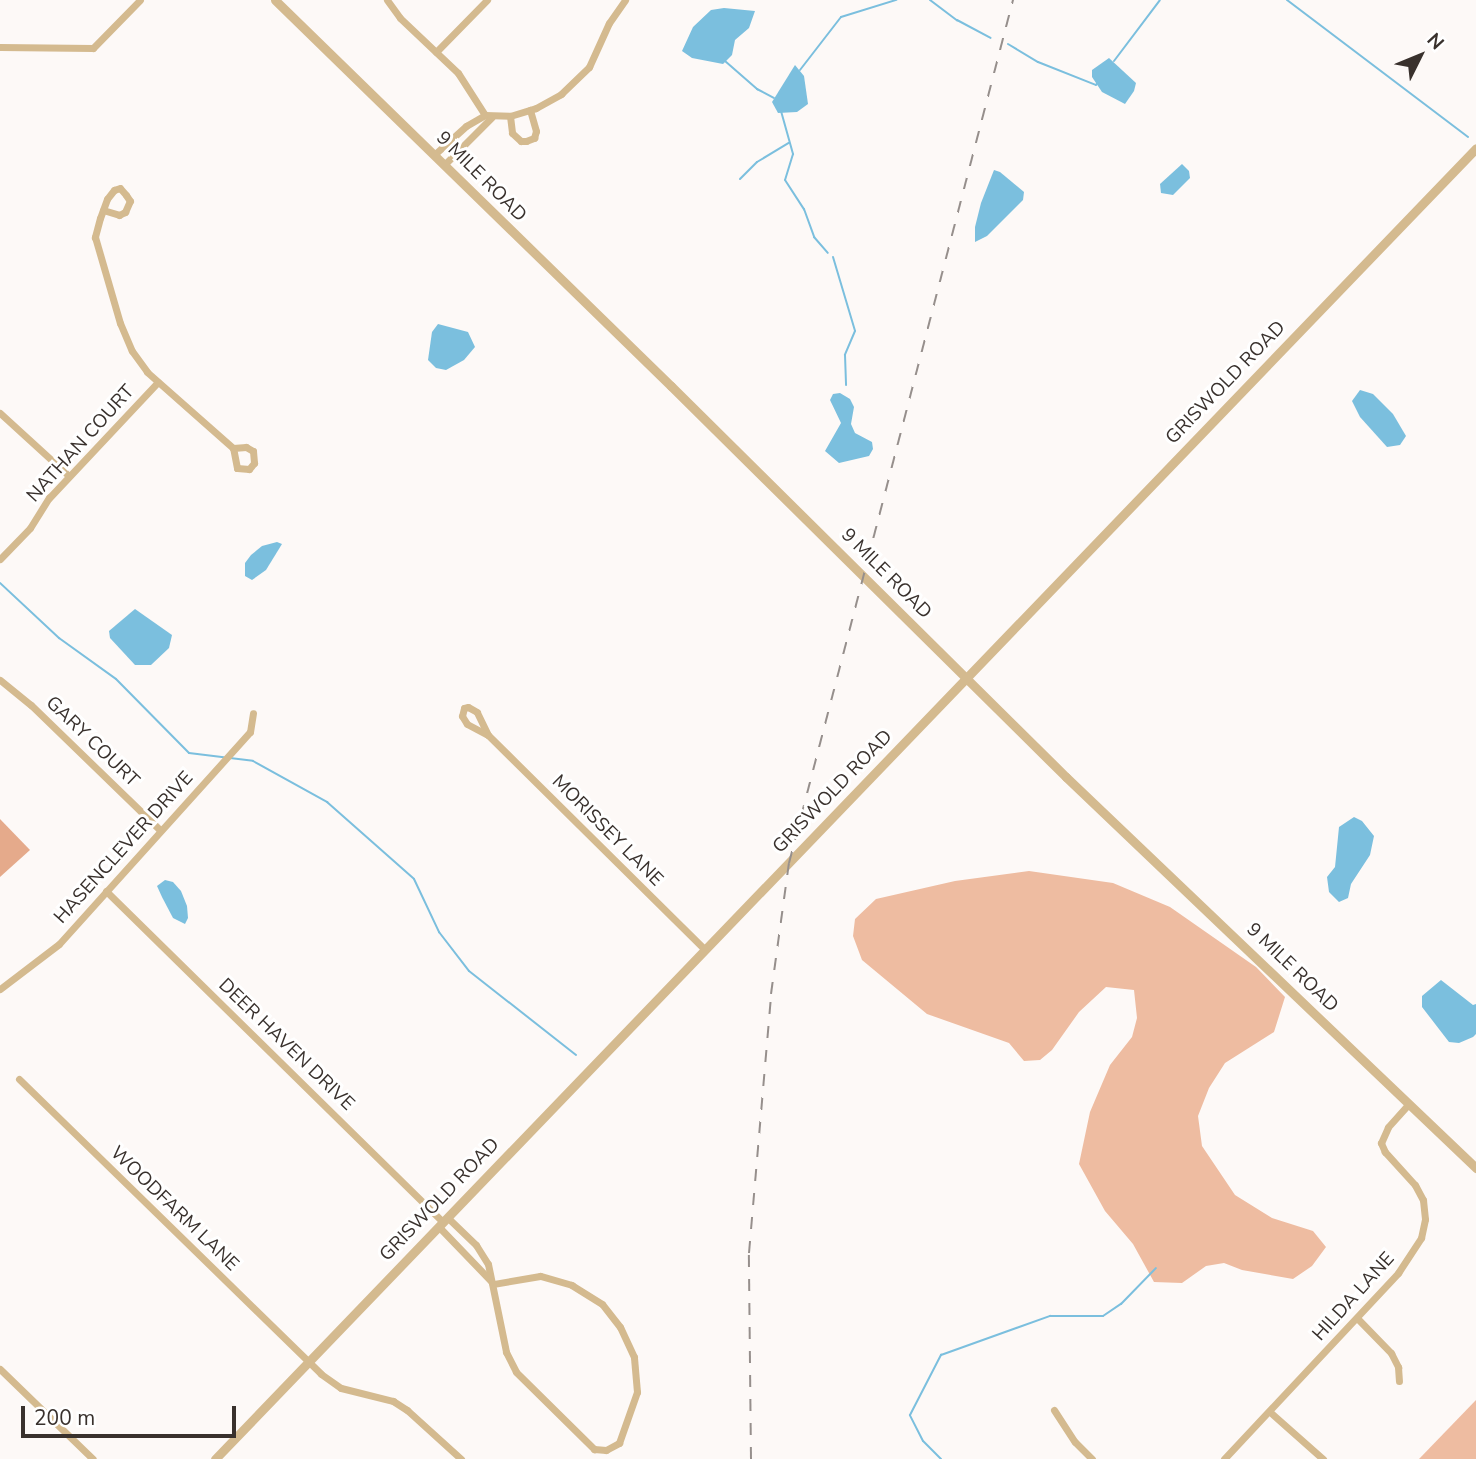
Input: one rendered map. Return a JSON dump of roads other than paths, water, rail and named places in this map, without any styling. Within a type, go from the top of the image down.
[{"type":"street","points":[[0,47],[93,48],[140,0]]},
{"type":"street","name":"9 MILE ROAD","points":[[275,0],[966,678],[1476,1168]]},
{"type":"street","points":[[387,0],[400,18],[458,73],[488,116]]},
{"type":"street","points":[[436,52],[487,0]]},
{"type":"street","points":[[435,155],[466,126],[488,116],[510,116],[530,110],[561,94],[589,66],[625,0]]},
{"type":"street","points":[[510,116],[512,132],[521,141],[526,141],[534,138],[536,131],[530,110]]},
{"type":"street","points":[[445,164],[488,116]]},
{"type":"street","name":"GRISWOLD ROAD","points":[[215,1459],[1476,148]]},
{"type":"street","points":[[103,210],[95,237],[120,323],[132,351],[158,382],[233,448]]},
{"type":"street","name":"NATHAN COURT","points":[[0,559],[30,528],[49,498],[158,382]]},
{"type":"street","points":[[0,414],[69,476]]},
{"type":"street","name":"GARY COURT","points":[[0,680],[31,705],[159,829]]},
{"type":"street","name":"HASENCLEVER DRIVE","points":[[0,989],[59,944],[159,829],[250,732],[253,713]]},
{"type":"street","name":"MORISSEY LANE","points":[[488,735],[705,950]]},
{"type":"street","name":"DEER HAVEN DRIVE","points":[[106,891],[443,1222]]},
{"type":"street","name":"WOODFARM LANE","points":[[19,1079],[309,1361],[341,1388],[393,1401],[407,1410],[461,1459]]},
{"type":"street","name":"HILDA LANE","points":[[1224,1459],[1409,1260],[1421,1238],[1425,1219],[1423,1200],[1415,1185],[1385,1152],[1381,1143],[1388,1127],[1409,1104]]},
{"type":"street","points":[[443,1222],[493,1284]]},
{"type":"street","points":[[443,1222],[481,1251],[488,1264],[506,1352],[516,1372],[594,1449],[606,1450],[619,1443],[637,1392],[634,1357],[620,1327],[602,1304],[572,1285],[540,1276],[493,1284]]},
{"type":"street","points":[[1357,1318],[1391,1353],[1398,1367],[1399,1381]]},
{"type":"street","points":[[0,1369],[93,1459]]},
{"type":"street","points":[[1054,1410],[1075,1442],[1092,1459]]},
{"type":"street","points":[[1270,1412],[1323,1459]]},
{"type":"water","points":[[724,8],[755,11],[749,28],[735,40],[732,55],[723,64],[692,58],[682,51],[693,27],[711,10]]},
{"type":"water","points":[[1109,58],[1136,83],[1125,104],[1102,92],[1092,77],[1092,70]]},
{"type":"water","points":[[795,65],[804,76],[808,104],[797,112],[778,113],[772,102]]},
{"type":"water","points":[[1182,164],[1189,171],[1190,178],[1173,195],[1161,193],[1160,184]]},
{"type":"water","points":[[994,170],[1024,192],[1023,200],[987,236],[975,242],[975,227],[981,203]]},
{"type":"water","points":[[438,324],[468,332],[475,347],[464,360],[446,370],[436,368],[428,360],[432,332]]},
{"type":"water","points":[[1360,390],[1373,394],[1393,414],[1406,436],[1400,445],[1387,447],[1360,417],[1352,401]]},
{"type":"water","points":[[840,393],[850,399],[854,407],[851,424],[855,433],[872,442],[873,449],[869,456],[839,463],[825,451],[841,423],[830,400],[833,394]]},
{"type":"water","points":[[277,542],[282,544],[266,570],[252,580],[245,576],[245,563],[251,555],[262,546]]},
{"type":"water","points":[[135,609],[172,635],[169,648],[151,665],[135,665],[110,638],[109,631]]},
{"type":"water","points":[[1354,817],[1362,821],[1374,836],[1370,855],[1351,884],[1348,898],[1339,902],[1329,892],[1327,877],[1335,867],[1339,827]]},
{"type":"water","points":[[165,880],[173,882],[181,891],[187,906],[188,918],[185,924],[173,918],[157,886]]},
{"type":"water","points":[[1441,980],[1473,1005],[1476,1004],[1476,1034],[1459,1043],[1449,1042],[1422,1007],[1422,996]]},
{"type":"waterway","points":[[800,70],[841,17],[896,0]]},
{"type":"waterway","points":[[930,0],[957,20],[991,38]]},
{"type":"waterway","points":[[1114,61],[1160,0]]},
{"type":"waterway","points":[[1287,0],[1468,137]]},
{"type":"waterway","points":[[1008,44],[1038,62],[1096,85],[1098,82]]},
{"type":"waterway","points":[[725,61],[757,89],[774,98]]},
{"type":"waterway","points":[[781,111],[793,154],[785,180],[804,209],[814,237],[828,253]]},
{"type":"waterway","points":[[740,179],[757,162],[789,143]]},
{"type":"waterway","points":[[833,257],[855,331],[845,355],[846,385]]},
{"type":"waterway","points":[[0,583],[59,638],[116,679],[189,753],[224,757]]},
{"type":"waterway","points":[[230,758],[253,761],[327,802],[414,879],[439,932],[469,971],[576,1055]]},
{"type":"waterway","points":[[941,1459],[923,1441],[910,1415],[941,1355],[1050,1316],[1103,1316],[1121,1304],[1156,1268]]},
{"type":"railway","points":[[751,1459],[749,1253],[771,994],[789,863],[1013,0]]}]
